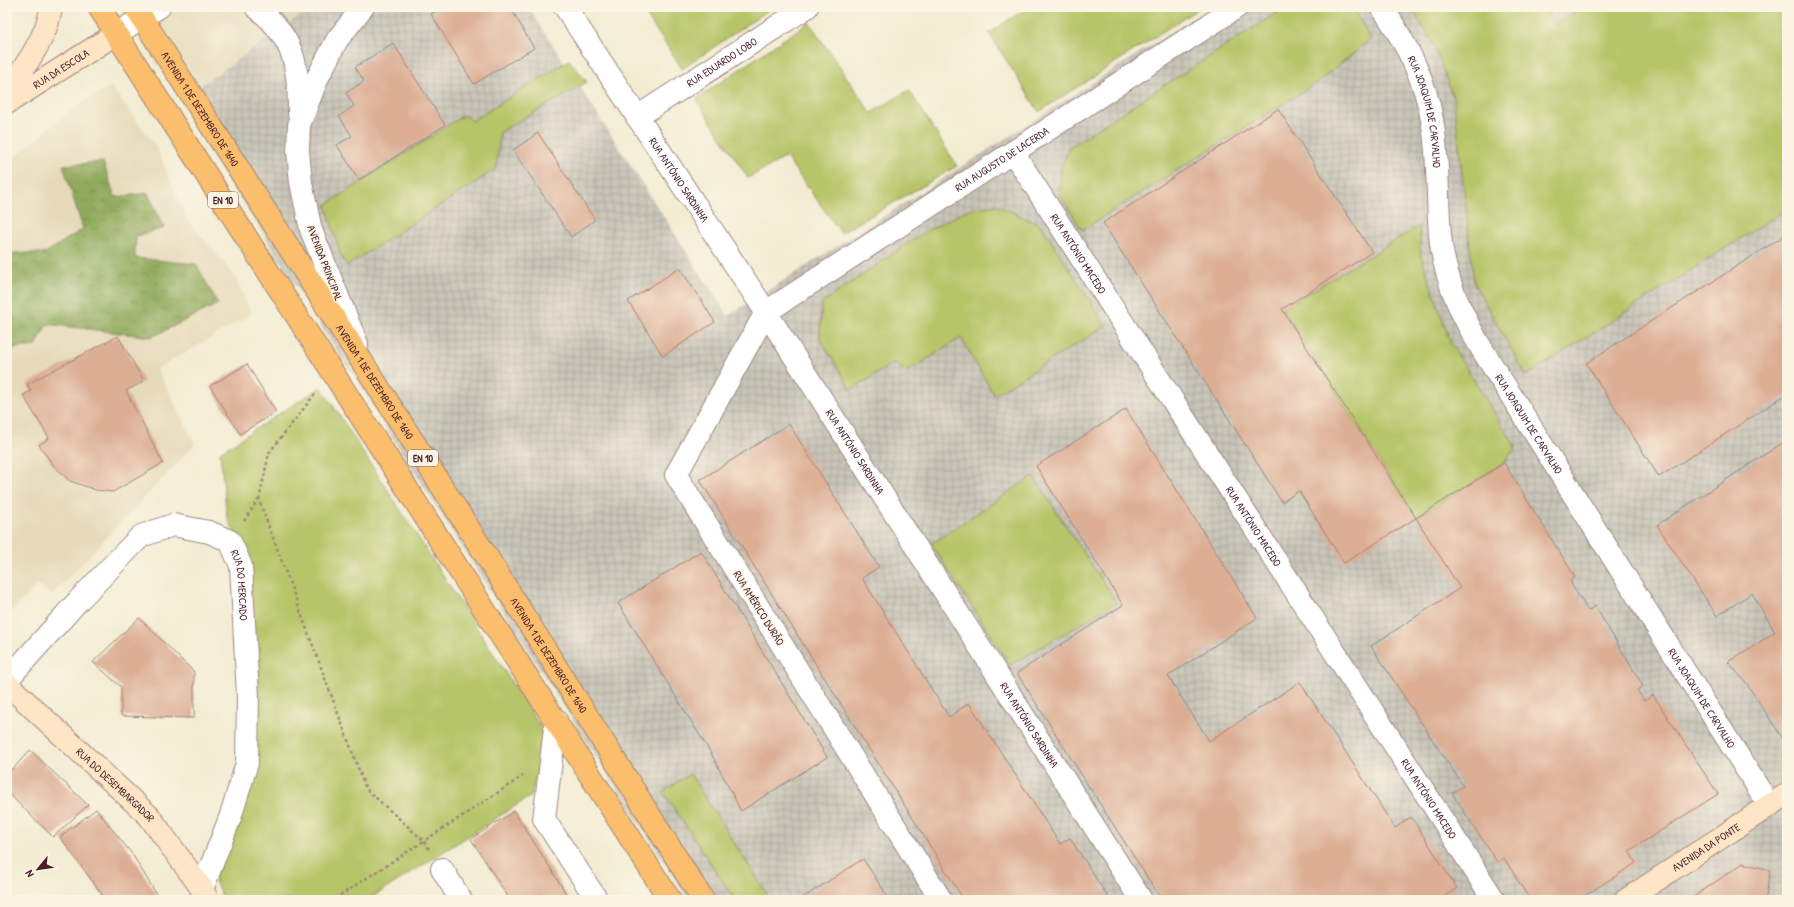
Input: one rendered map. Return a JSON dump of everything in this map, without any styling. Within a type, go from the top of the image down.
[{"type":"main road","name":"RUA DA ESCOLA","points":[[7,91],[38,44],[51,7]]},
{"type":"main road","name":"EN 10","points":[[99,7],[670,900]]},
{"type":"main road","name":"AVENIDA 1 DE DEZEMBRO DE 1640","points":[[145,11],[368,373],[703,900]]},
{"type":"main road","name":"RUA DA ESCOLA","points":[[7,103],[116,34]]},
{"type":"main road","name":"RUA DO DESEMBARGADOR","points":[[7,684],[149,816],[205,894]]},
{"type":"main road","name":"AVENIDA DA PONTE","points":[[1626,900],[1778,799]]},
{"type":"street","name":"AVENIDA PRINCIPAL","points":[[256,7],[270,18],[285,39],[294,56],[299,84],[298,152],[301,183],[311,230],[368,373]]},
{"type":"street","name":"AVENIDA PRINCIPAL","points":[[299,125],[318,77],[337,40],[363,7]]},
{"type":"street","name":"RUA ANTÓNIO SARDINHA","points":[[565,7],[766,312],[1141,900]]},
{"type":"street","name":"RUA EDUARDO LOBO","points":[[637,117],[807,7]]},
{"type":"street","name":"RUA AUGUSTO DE LACERDA","points":[[766,312],[1237,7]]},
{"type":"street","name":"RUA JOAQUIM DE CARVALHO","points":[[1382,7],[1412,58],[1427,98],[1435,138],[1441,246],[1453,291],[1462,315],[1483,351],[1778,799]]},
{"type":"street","points":[[116,34],[145,11]]},
{"type":"street","name":"RUA ANTÓNIO MACEDO","points":[[1013,152],[1494,900]]},
{"type":"street","name":"RUA AMÉRICO DURÃO","points":[[766,312],[676,475],[941,900]]},
{"type":"street","name":"RUA DO MERCADO","points":[[7,680],[78,601],[141,536],[173,525],[209,532],[230,541],[242,566],[247,682],[247,763],[205,894]]},
{"type":"street","points":[[556,720],[544,819],[597,900]]},
{"type":"street","points":[[442,869],[462,900]]},
{"type":"path","points":[[334,373],[269,453],[259,500],[366,789],[424,841],[442,869]]},
{"type":"path","points":[[333,900],[552,758]]},
{"type":"shaded area","points":[[120,7],[312,7],[180,100]]},
{"type":"shaded area","points":[[312,7],[528,7],[728,316],[1211,7],[1411,7],[1434,45],[1454,100],[1474,283],[1526,376],[1787,209],[1787,900],[688,900],[293,282],[180,100]]},
{"type":"shaded area","points":[[1543,7],[1583,7],[1555,25]]},
{"type":"shaded area","points":[[111,86],[156,147],[188,221],[235,276],[252,314],[157,369],[195,444],[51,596],[37,585],[7,617],[7,164],[66,114]]},
{"type":"green space","points":[[641,7],[773,7],[682,69]]},
{"type":"green space","points":[[1029,7],[1201,7],[1039,112],[989,33]]},
{"type":"green space","points":[[1286,7],[1352,7],[1371,39],[1318,82],[1082,230],[1060,195],[1061,169],[1069,147]]},
{"type":"green space","points":[[1411,7],[1543,7],[1555,25],[1583,7],[1787,7],[1787,209],[1526,376],[1474,283],[1454,100],[1434,45]]},
{"type":"green space","points":[[809,22],[871,113],[909,90],[957,166],[841,233],[786,157],[748,178],[696,99]]},
{"type":"green space","points":[[569,60],[587,82],[500,132],[496,169],[347,266],[340,253],[326,205],[464,115],[472,121]]},
{"type":"green space","points":[[103,162],[115,197],[148,193],[164,228],[136,236],[135,258],[196,264],[218,304],[152,337],[47,324],[36,346],[7,349],[7,253],[45,253],[83,229],[63,165]]},
{"type":"green space","points":[[996,205],[1041,225],[1106,326],[994,395],[961,338],[905,373],[895,362],[851,390],[820,338],[822,303],[923,233],[969,209]]},
{"type":"green space","points":[[1419,226],[1421,256],[1451,344],[1516,447],[1504,463],[1416,518],[1282,309]]},
{"type":"green space","points":[[321,387],[547,737],[531,796],[368,900],[224,900],[214,879],[256,766],[246,556],[227,517],[220,452]]},
{"type":"green space","points":[[1033,476],[1117,603],[1010,665],[931,544]]},
{"type":"green space","points":[[690,774],[771,900],[735,900],[663,792]]},
{"type":"building","points":[[443,7],[510,7],[534,48],[474,84],[431,14]]},
{"type":"building","points":[[393,43],[445,125],[359,180],[337,145],[352,136],[339,116],[354,106],[346,93],[364,81],[355,67]]},
{"type":"building","points":[[1278,109],[1372,252],[1282,309],[1416,518],[1344,563],[1299,491],[1282,502],[1103,223]]},
{"type":"building","points":[[538,133],[595,220],[571,237],[513,150]]},
{"type":"building","points":[[1787,234],[1787,394],[1659,477],[1586,363]]},
{"type":"building","points":[[680,268],[715,322],[663,356],[628,301]]},
{"type":"building","points":[[118,336],[144,381],[126,391],[163,463],[113,492],[96,490],[70,481],[53,465],[39,445],[49,438],[23,395],[31,391],[27,384]]},
{"type":"building","points":[[247,364],[276,412],[240,434],[210,386]]},
{"type":"building","points":[[1126,409],[1257,618],[1168,676],[1209,741],[1300,682],[1395,828],[1411,817],[1457,888],[1439,900],[1162,900],[1107,815],[1017,673],[1123,605],[1036,466]]},
{"type":"building","points":[[789,424],[879,567],[862,578],[949,717],[969,703],[1060,844],[1070,838],[1110,900],[964,900],[700,480]]},
{"type":"building","points":[[1787,440],[1787,745],[1745,681],[1728,662],[1775,632],[1752,593],[1717,616],[1657,525]]},
{"type":"building","points":[[1504,463],[1575,577],[1570,581],[1588,611],[1595,606],[1643,686],[1637,690],[1644,701],[1653,695],[1718,794],[1629,851],[1636,863],[1578,900],[1530,900],[1504,858],[1497,862],[1452,793],[1463,786],[1371,646],[1460,588],[1416,518]]},
{"type":"building","points":[[701,551],[827,757],[741,811],[712,755],[618,603]]},
{"type":"building","points":[[139,618],[194,672],[194,718],[121,716],[121,687],[93,662]]},
{"type":"building","points":[[30,750],[88,805],[53,837],[7,792],[7,765],[12,770]]},
{"type":"building","points":[[96,809],[132,854],[160,900],[106,900],[60,837]]},
{"type":"building","points":[[514,811],[570,900],[510,900],[471,839]]},
{"type":"building","points":[[863,859],[890,900],[799,900]]},
{"type":"building","points":[[1743,863],[1770,870],[1766,897],[1775,900],[1689,900]]}]
